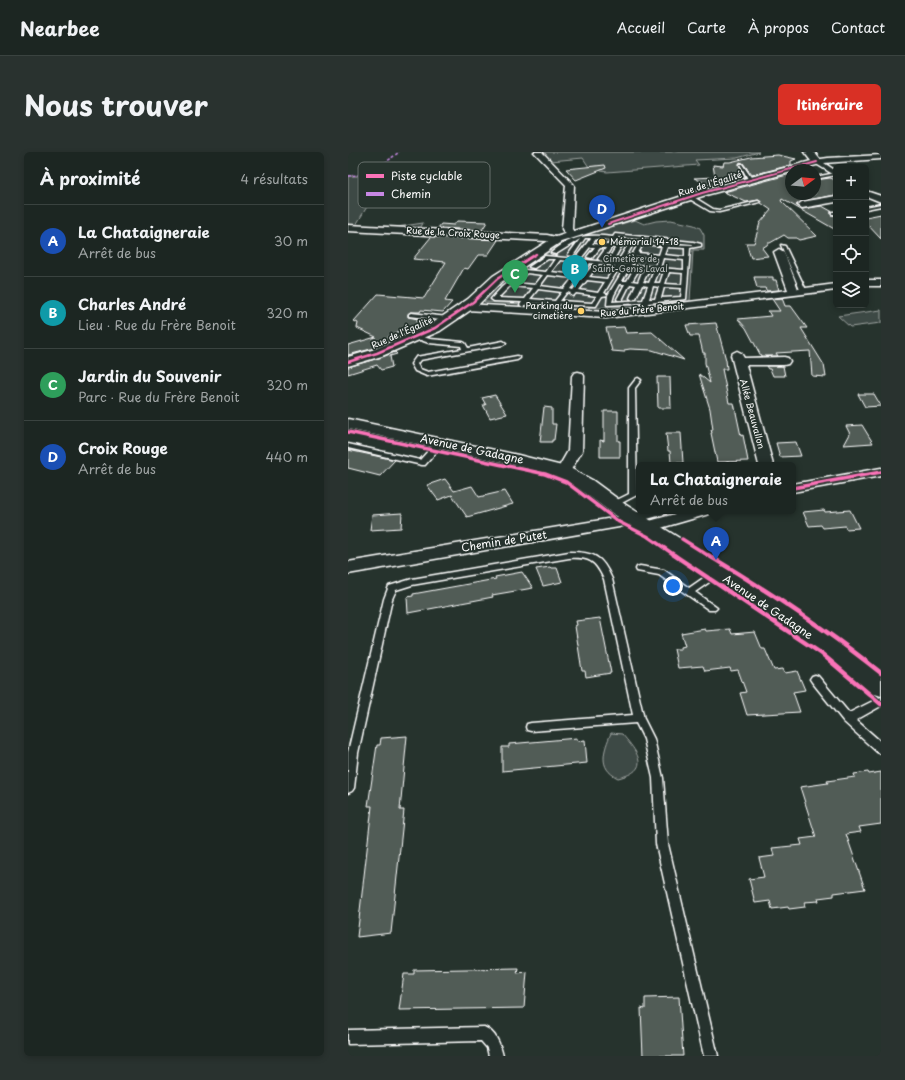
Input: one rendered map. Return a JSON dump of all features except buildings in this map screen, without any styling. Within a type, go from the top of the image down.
[{"type":"main road","name":"Avenue de Gadagne","points":[[348,424],[518,460],[563,472],[585,484],[614,506],[647,518],[718,572],[831,647],[881,686]]},
{"type":"street","points":[[538,152],[570,185],[567,229],[568,238]]},
{"type":"street","points":[[809,152],[817,162],[833,172]]},
{"type":"street","points":[[817,162],[881,157]]},
{"type":"street","name":"Rue de l'Égalité","points":[[348,362],[378,353],[417,337],[466,307],[497,279],[568,238],[690,197],[817,162]]},
{"type":"street","points":[[869,194],[881,199]]},
{"type":"street","points":[[802,205],[833,200]]},
{"type":"street","name":"Rue de la Croix Rouge","points":[[348,228],[568,238]]},
{"type":"street","points":[[781,249],[799,292]]},
{"type":"street","points":[[869,276],[879,283]]},
{"type":"street","name":"Rue du Frère Benoit","points":[[466,307],[524,306],[606,315],[646,306],[799,292],[833,287]]},
{"type":"street","name":"Allée Beauvallon","points":[[765,462],[738,359],[784,360]]},
{"type":"street","points":[[563,472],[574,451],[578,376]]},
{"type":"street","points":[[796,487],[881,472]]},
{"type":"street","name":"Chemin de Putet","points":[[348,568],[619,522],[680,514]]},
{"type":"lane","points":[[740,166],[746,178],[751,180]]},
{"type":"lane","points":[[821,177],[833,175]]},
{"type":"lane","points":[[690,197],[712,210],[719,211],[758,202]]},
{"type":"lane","points":[[869,207],[881,205]]},
{"type":"lane","points":[[571,255],[584,237]]},
{"type":"lane","points":[[589,260],[580,256],[554,253],[568,238],[584,237],[646,246],[664,247],[674,250],[689,248]]},
{"type":"lane","points":[[580,256],[594,238]]},
{"type":"lane","points":[[613,241],[620,245],[630,246],[689,248]]},
{"type":"lane","points":[[566,303],[613,241]]},
{"type":"lane","points":[[589,244],[599,246],[613,241],[689,248]]},
{"type":"lane","points":[[611,260],[620,245]]},
{"type":"lane","points":[[556,303],[599,246]]},
{"type":"lane","points":[[549,271],[526,271],[509,284],[494,299],[524,306],[556,303],[594,305],[630,246]]},
{"type":"lane","points":[[620,299],[629,283],[634,266],[635,254],[646,246]]},
{"type":"lane","points":[[610,300],[619,282],[644,255],[646,246]]},
{"type":"lane","points":[[646,246],[650,256],[647,264]]},
{"type":"lane","points":[[646,306],[650,285],[664,247]]},
{"type":"lane","points":[[646,306],[657,301],[684,298],[689,248]]},
{"type":"lane","points":[[680,260],[689,248]]},
{"type":"lane","points":[[670,260],[674,250]]},
{"type":"lane","points":[[635,254],[660,257],[670,260],[687,259]]},
{"type":"lane","points":[[609,281],[532,267],[547,257],[619,263],[686,272]]},
{"type":"lane","points":[[524,306],[559,258]]},
{"type":"lane","points":[[599,261],[611,260],[619,263]]},
{"type":"lane","points":[[634,266],[647,264],[666,272],[686,272]]},
{"type":"lane","points":[[634,266],[645,272],[656,269]]},
{"type":"lane","points":[[635,300],[639,284],[645,272]]},
{"type":"lane","points":[[657,301],[666,272]]},
{"type":"lane","points":[[619,282],[661,286],[674,284],[685,287]]},
{"type":"lane","points":[[509,284],[601,294],[610,300],[635,300]]},
{"type":"lane","points":[[674,284],[674,299]]},
{"type":"lane","points":[[610,300],[635,300],[646,306]]},
{"type":"lane","points":[[411,315],[448,319]]},
{"type":"lane","points":[[417,337],[429,341],[464,344],[466,350]]},
{"type":"lane","points":[[503,344],[418,358],[414,364],[416,370],[427,374],[517,358]]},
{"type":"lane","points":[[614,506],[634,495],[632,388],[638,380]]},
{"type":"lane","points":[[348,446],[422,463],[440,443]]},
{"type":"lane","points":[[348,788],[353,753],[388,599],[392,588],[403,584],[569,555],[582,555],[593,558],[602,565],[608,579],[640,719],[649,739],[658,778],[662,844],[711,1056]]},
{"type":"lane","points":[[640,569],[661,572],[712,608]]},
{"type":"lane","points":[[689,592],[718,572]]},
{"type":"lane","points":[[815,679],[848,718],[881,749]]},
{"type":"lane","points":[[848,718],[881,701]]},
{"type":"lane","points":[[531,728],[640,719]]},
{"type":"lane","points":[[348,1037],[484,1034],[493,1044],[496,1056]]},
{"type":"green space","points":[[542,152],[759,152],[737,158],[695,160],[699,165],[607,172],[601,171],[597,166],[589,167],[583,158],[551,161]]},
{"type":"green space","points":[[348,176],[358,176],[358,208],[366,208],[356,225],[397,227],[423,223],[421,227],[416,229],[348,227]]},
{"type":"green space","name":"Cimetière de Saint-Genis Laval","points":[[635,220],[644,224],[656,221],[671,220],[694,225],[700,228],[704,235],[704,250],[693,250],[690,301],[598,308],[484,302],[499,286],[525,267],[572,238]]},
{"type":"green space","points":[[881,310],[881,323],[850,327],[838,316]]},
{"type":"green space","points":[[611,733],[622,734],[637,754],[639,760],[638,766],[629,775],[618,778],[611,774],[607,769],[604,758],[606,746]]},
{"type":"marked path","points":[[386,162],[399,152]]},
{"type":"marked path","points":[[348,176],[358,175]]},
{"type":"cycle path","points":[[608,224],[702,193],[817,162]]},
{"type":"cycle path","points":[[348,362],[377,353],[435,328],[473,302],[497,279],[536,254]]},
{"type":"cycle path","points":[[348,432],[545,474],[566,482],[619,522],[647,536],[822,654],[881,704]]},
{"type":"cycle path","points":[[796,487],[881,472]]},
{"type":"cycle path","points":[[682,539],[769,592],[841,641],[881,673]]},
{"type":"place","name":"Croix Rouge","points":[[602,228]]},
{"type":"place","name":"Mémorial 14-18","points":[[602,242]]},
{"type":"place","name":"Charles André","points":[[575,288]]},
{"type":"place","name":"Jardin du Souvenir","points":[[515,293]]},
{"type":"place","name":"Parking du cimetière","points":[[581,311]]},
{"type":"place","name":"La Chataigneraie","points":[[716,560]]}]
